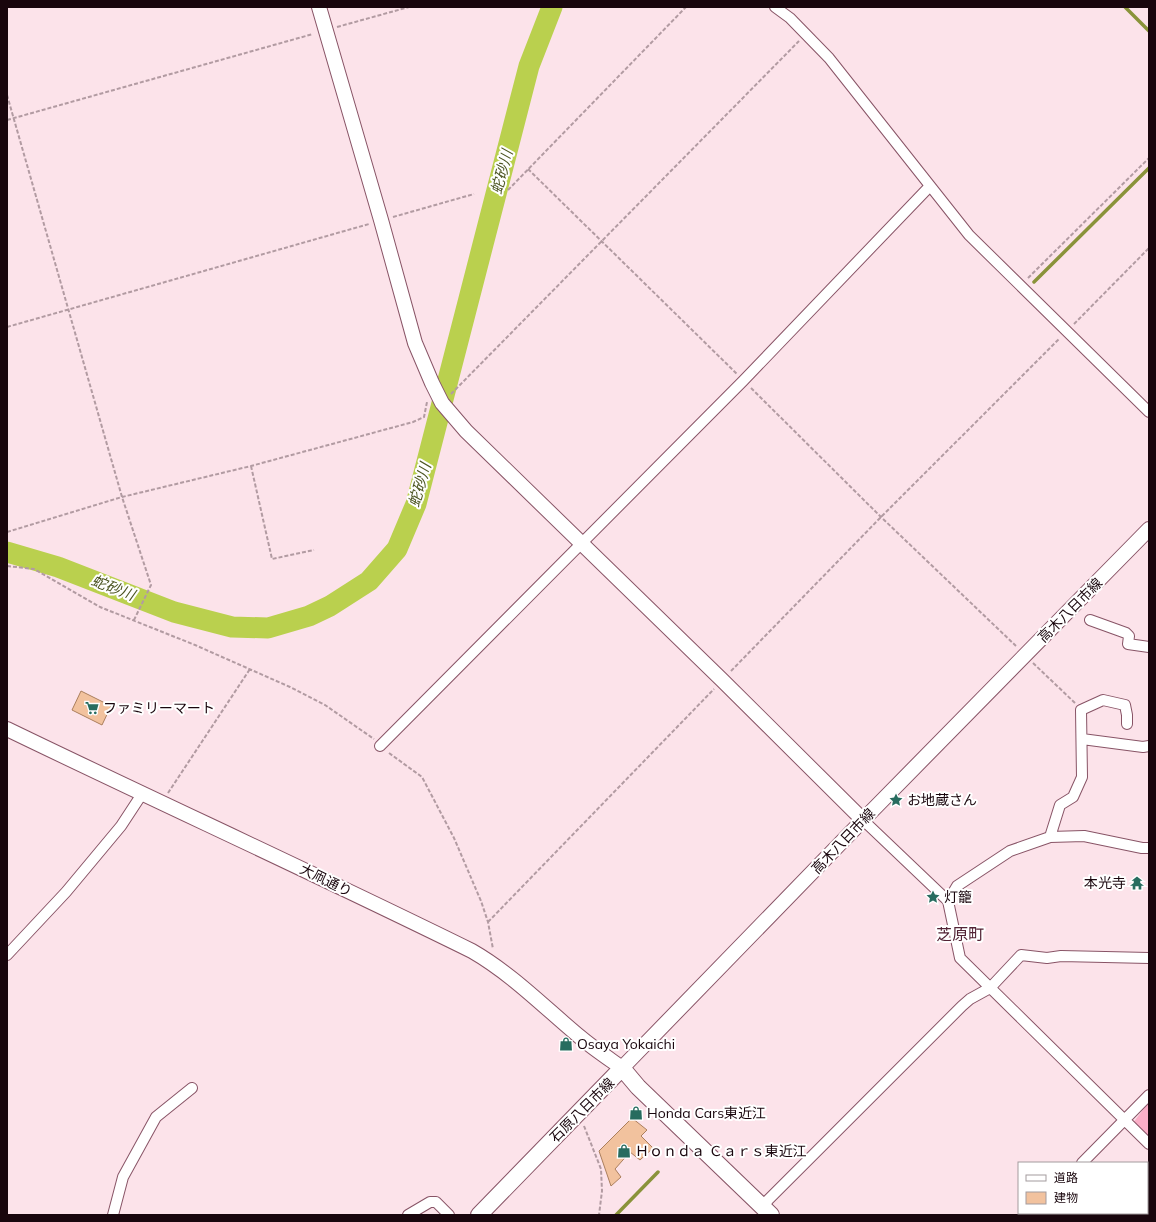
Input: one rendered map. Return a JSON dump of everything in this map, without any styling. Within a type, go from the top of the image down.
[{"type":"main road","name":"石原八日市線","points":[[479,1215],[622,1068],[638,1087],[767,1211]]},
{"type":"street","points":[[319,7],[415,343],[442,403],[466,431],[722,680],[863,820],[948,901],[960,958],[1149,1144]]},
{"type":"street","points":[[775,7],[790,18],[830,58],[969,235],[1149,412]]},
{"type":"street","points":[[380,746],[743,381],[930,186]]},
{"type":"street","name":"高木八日市線","points":[[622,1068],[1149,529]]},
{"type":"street","points":[[1090,620],[1126,633],[1129,636],[1128,644],[1149,647]]},
{"type":"street","points":[[1050,837],[1060,805],[1073,797],[1082,777],[1081,710],[1103,700],[1125,705],[1127,724]]},
{"type":"street","name":"大凧通り","points":[[7,729],[394,912],[472,951],[491,962],[544,1005],[581,1038],[622,1068]]},
{"type":"street","points":[[1082,739],[1143,747],[1149,746]]},
{"type":"street","points":[[8,952],[66,892],[116,832],[142,794]]},
{"type":"street","points":[[948,901],[957,886],[1010,851],[1050,837],[1084,836],[1142,848],[1149,848]]},
{"type":"street","points":[[767,1211],[768,1200],[962,1006],[970,999],[990,988],[1021,955],[1047,958],[1061,956],[1149,958]]},
{"type":"street","points":[[113,1215],[123,1177],[156,1118],[192,1088]]},
{"type":"street","points":[[1083,1162],[1149,1095]]},
{"type":"street","points":[[408,1215],[430,1202],[436,1202],[449,1215]]},
{"type":"path","points":[[7,120],[409,7]]},
{"type":"path","points":[[508,190],[686,7]]},
{"type":"path","points":[[442,403],[806,34]]},
{"type":"path","points":[[7,96],[122,497],[151,585],[134,620]]},
{"type":"path","points":[[1020,286],[1149,158]]},
{"type":"path","points":[[528,169],[882,517],[1081,710]]},
{"type":"path","points":[[7,327],[474,194]]},
{"type":"path","points":[[488,922],[722,680],[1149,248]]},
{"type":"path","points":[[7,532],[122,497],[251,466],[413,422],[424,417],[427,406],[426,389],[432,383]]},
{"type":"path","points":[[251,466],[272,559],[314,550]]},
{"type":"path","points":[[7,566],[34,569],[100,607],[134,620],[290,687],[325,705],[375,740],[380,746],[422,778],[454,838],[488,922],[493,952],[491,962]]},
{"type":"path","points":[[161,803],[250,669]]},
{"type":"path","points":[[578,1112],[601,1169],[602,1191],[599,1215]]},
{"type":"shaded area","points":[[1149,1102],[1149,1141],[1132,1124]]},
{"type":"building","name":"ファミリーマート","points":[[81,691],[111,706],[102,725],[72,710]]},
{"type":"building","name":"Ｈｏｎｄａ Ｃａｒｓ東近江","points":[[632,1118],[647,1130],[641,1136],[653,1148],[640,1160],[630,1152],[615,1169],[621,1177],[611,1186],[599,1151]]},
{"type":"waterway","name":"蛇砂川","points":[[7,552],[58,567],[174,612],[232,627],[268,628],[309,616],[330,606],[369,581],[397,549],[416,504],[529,66],[552,7]]},
{"type":"waterway","points":[[1125,7],[1149,31]]},
{"type":"waterway","points":[[1034,282],[1149,168]]},
{"type":"waterway","points":[[616,1215],[658,1172]]},
{"type":"place","name":"ファミリーマート","points":[[92,708]]},
{"type":"place","name":"お地蔵さん","points":[[896,800]]},
{"type":"place","name":"本光寺","points":[[1137,883]]},
{"type":"place","name":"灯籠","points":[[933,897]]},
{"type":"place","name":"Osaya Yokaichi","points":[[566,1044]]},
{"type":"place","name":"Honda Cars東近江","points":[[636,1113]]},
{"type":"place","name":"Ｈｏｎｄａ Ｃａｒｓ東近江","points":[[624,1151]]},
{"type":"district","name":"芝原町","points":[[960,934]]}]
